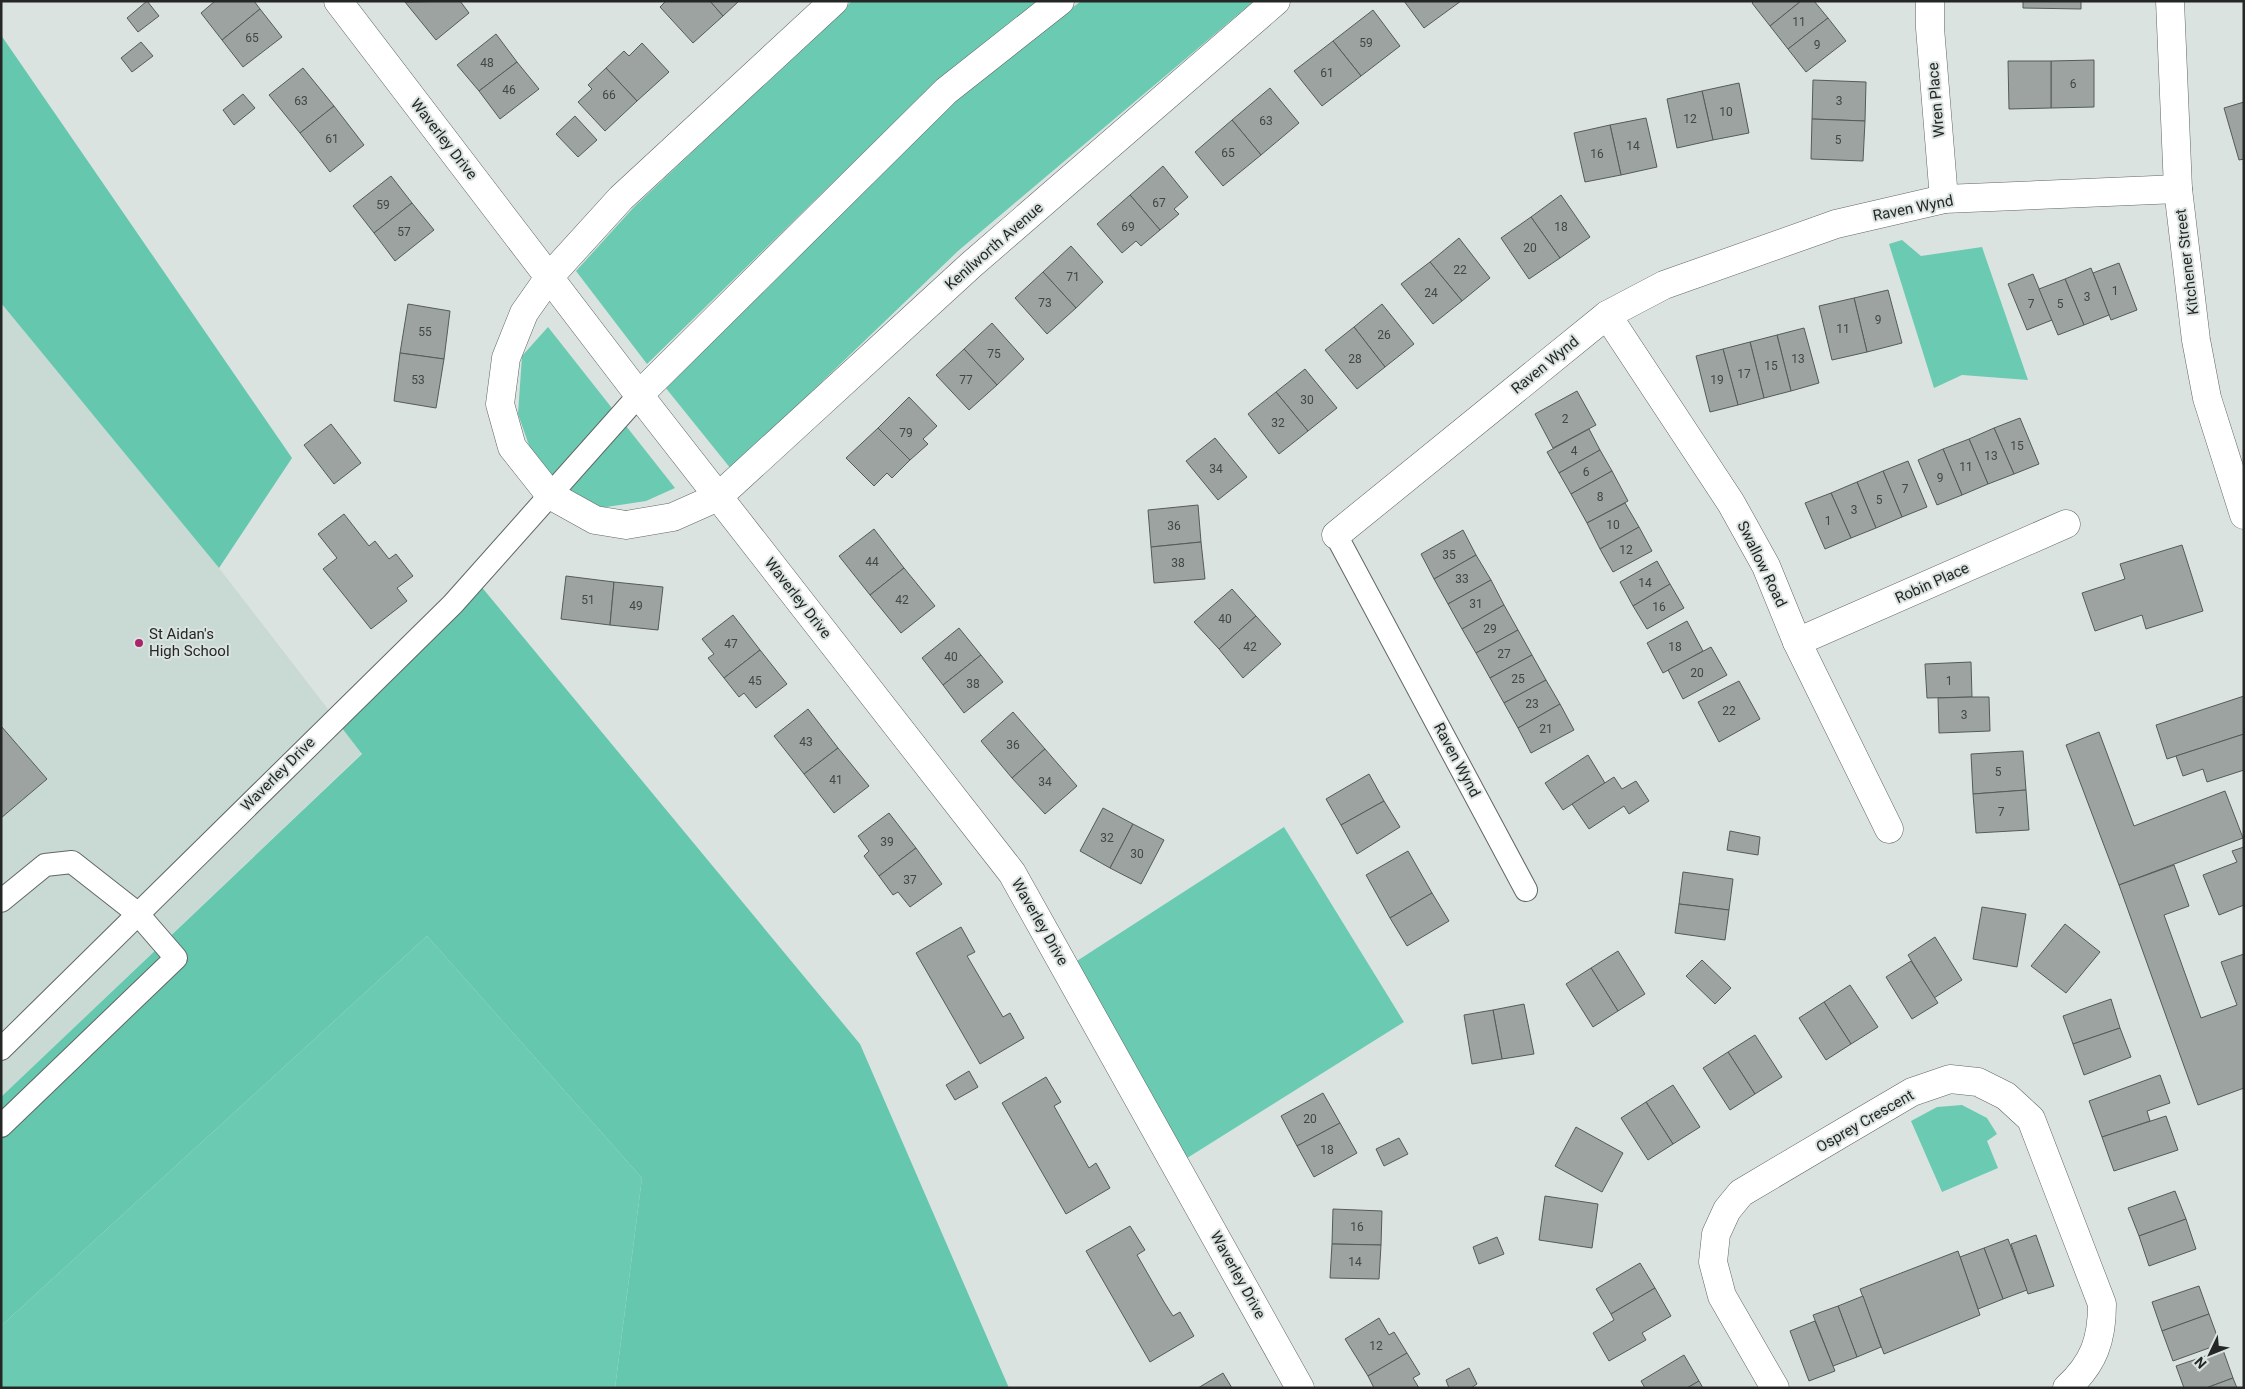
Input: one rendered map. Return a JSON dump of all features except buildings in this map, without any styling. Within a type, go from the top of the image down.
[{"type":"street","name":"Waverley Drive","points":[[338,1],[550,276],[639,395],[1012,873],[1300,1388]]},
{"type":"street","points":[[718,497],[672,517],[626,525],[595,520],[550,495],[512,447],[500,404],[506,358],[524,313],[550,276],[621,198],[834,1]]},
{"type":"street","points":[[639,395],[946,91],[1060,1]]},
{"type":"street","name":"Kenilworth Avenue","points":[[718,497],[971,265],[1276,1]]},
{"type":"street","name":"Wren Place","points":[[1930,1],[1930,28],[1944,199]]},
{"type":"street","name":"Kitchener Street","points":[[2170,1],[2178,189],[2196,340],[2207,398],[2244,515]]},
{"type":"street","name":"Raven Wynd","points":[[1336,535],[1607,315],[1664,285],[1836,224],[1944,199],[2178,189]]},
{"type":"street","name":"Swallow Road","points":[[1607,315],[1731,503],[1766,566],[1797,642],[1889,829]]},
{"type":"street","name":"Robin Place","points":[[1797,642],[2066,524]]},
{"type":"street","name":"Osprey Crescent","points":[[1776,1388],[1722,1296],[1713,1262],[1716,1234],[1726,1210],[1741,1193],[1849,1128],[1912,1092],[1950,1079],[1978,1082],[2006,1096],[2031,1119],[2102,1304],[2102,1328],[2095,1353],[2077,1379],[2067,1388]]},
{"type":"lane","name":"Waverley Drive","points":[[1,1049],[137,913],[453,604],[639,395]]},
{"type":"lane","name":"Raven Wynd","points":[[1336,535],[1526,890]]},
{"type":"lane","points":[[1,901],[46,865],[72,862],[137,913],[176,958],[1,1126]]},
{"type":"shaded area","name":"St Aidan's High School","points":[[1,303],[219,568],[362,753],[1,1097]]},
{"type":"green space","points":[[852,1],[1040,1],[935,83],[647,364],[576,271],[634,207]]},
{"type":"green space","points":[[1081,1],[1254,1],[958,251],[731,469],[665,387],[953,101]]},
{"type":"green space","points":[[1,35],[292,458],[219,568],[1,303]]},
{"type":"green space","points":[[1902,240],[1921,256],[1982,247],[2028,380],[1962,375],[1934,388],[1889,244]]},
{"type":"green space","points":[[548,327],[675,488],[646,501],[600,508],[578,498],[547,474],[531,451],[518,414],[522,356]]},
{"type":"green space","points":[[475,579],[860,1044],[1009,1388],[615,1388],[642,1178],[427,936],[1,1326],[1,1097],[362,754],[335,719]]},
{"type":"green space","points":[[1284,827],[1404,1022],[1176,1165],[1066,968]]},
{"type":"green space","points":[[427,936],[642,1178],[615,1388],[1,1388],[1,1326]]},
{"type":"green space","points":[[1962,1105],[1987,1118],[1997,1134],[1987,1141],[1998,1168],[1942,1192],[1911,1121],[1937,1107]]},
{"type":"place","name":"St Aidan's High School","points":[[139,643]]}]
